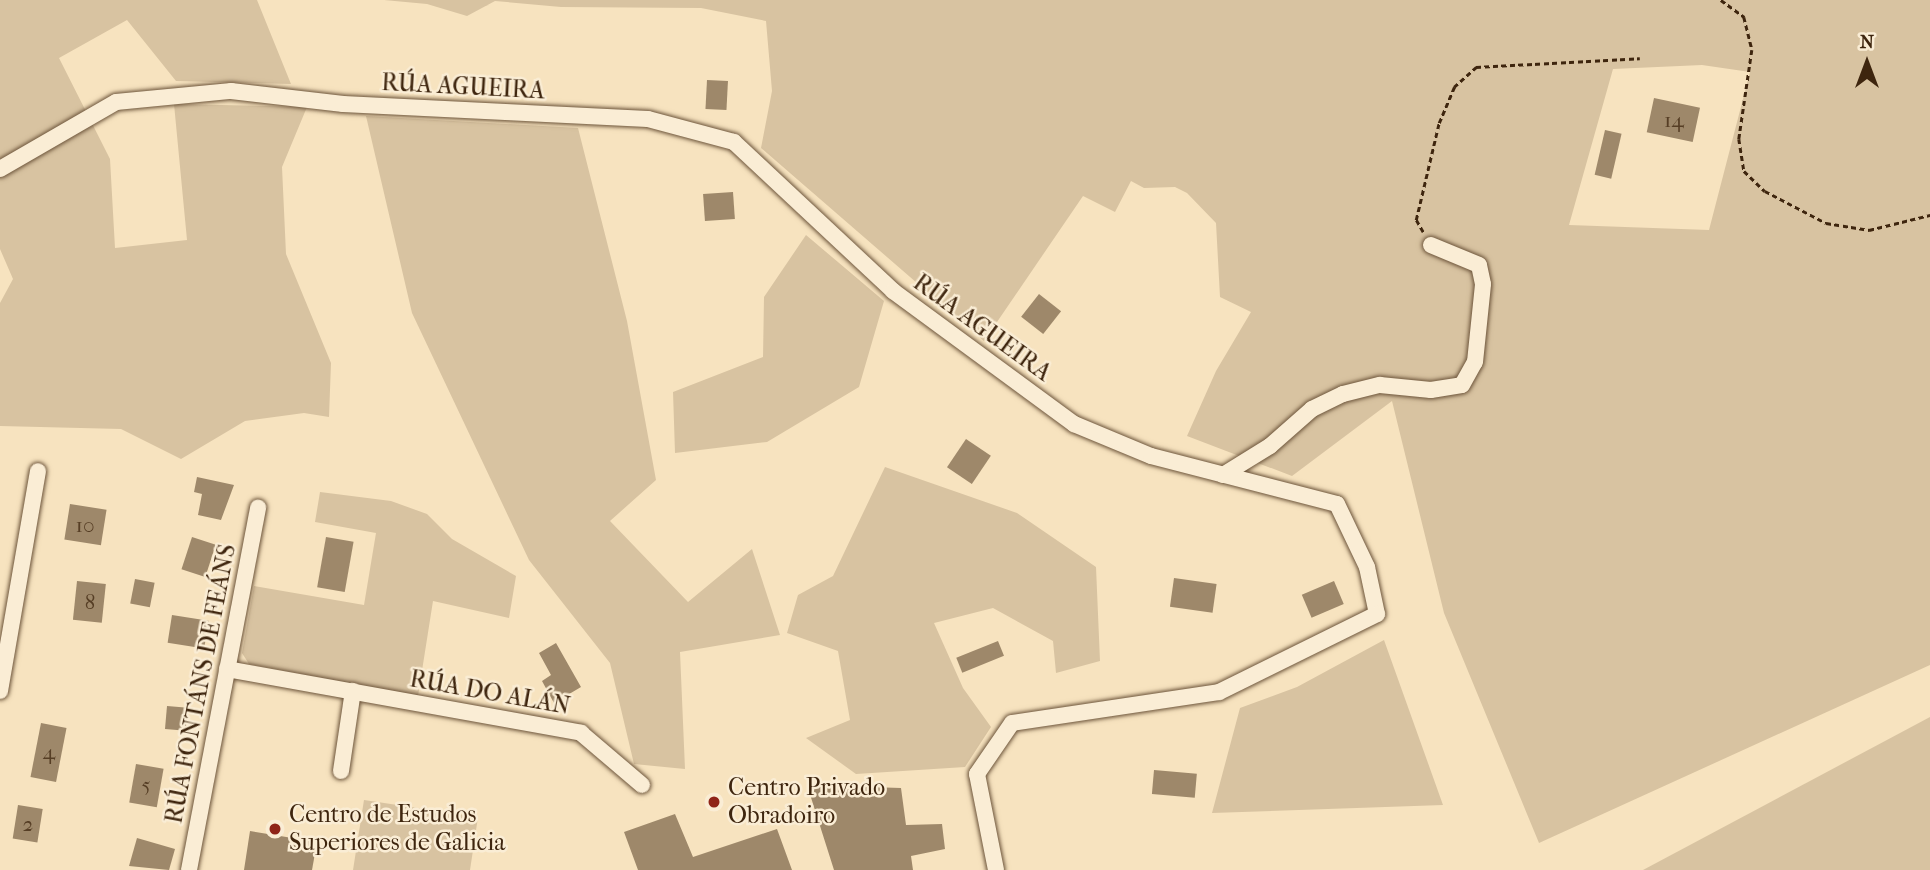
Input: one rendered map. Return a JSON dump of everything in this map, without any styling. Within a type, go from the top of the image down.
[{"type":"street","name":"RÚA AGUEIRA","points":[[0,169],[116,102],[231,92],[343,103],[648,119],[734,142],[894,291],[1074,424],[1151,456],[1337,504],[1367,567],[1377,614],[1219,692],[1012,723],[977,774],[996,870]]},
{"type":"street","points":[[1223,475],[1270,446],[1312,409],[1343,394],[1380,385],[1431,390],[1462,385],[1475,362],[1483,284],[1479,265],[1431,246]]},
{"type":"street","points":[[0,691],[38,471]]},
{"type":"street","name":"RÚA FONTÁNS DE FEÁNS","points":[[189,870],[258,507]]},
{"type":"street","name":"RÚA DO ALÁN","points":[[227,669],[581,733],[642,785]]},
{"type":"street","points":[[341,771],[353,691]]},
{"type":"path","points":[[1721,0],[1744,17],[1752,50],[1739,139],[1744,171],[1765,191],[1826,222],[1869,230],[1930,215]]},
{"type":"path","points":[[1431,246],[1416,220],[1423,179],[1439,122],[1454,87],[1476,67],[1640,58]]},
{"type":"shaded area","points":[[0,0],[257,0],[291,84],[176,81],[127,20],[59,58],[110,159],[115,248],[187,240],[174,104],[307,107],[282,167],[286,254],[331,363],[329,417],[304,413],[245,421],[181,459],[121,429],[0,426],[0,303],[13,279],[0,249]]},
{"type":"shaded area","points":[[384,0],[1930,0],[1930,665],[1539,843],[1444,613],[1392,401],[1292,476],[1187,436],[1216,371],[1251,312],[1220,297],[1216,223],[1187,193],[1175,187],[1144,188],[1131,181],[1115,212],[1083,196],[984,341],[761,148],[772,91],[766,21],[701,8],[561,7],[495,1],[467,16],[427,4]],"holes":[[[1702,65],[1750,72],[1709,230],[1569,225],[1613,69]]]},
{"type":"shaded area","points":[[366,116],[578,128],[627,321],[656,480],[610,521],[688,602],[752,549],[780,635],[680,652],[685,769],[634,764],[610,663],[529,560],[412,313]]},
{"type":"shaded area","points":[[806,235],[884,301],[859,387],[767,442],[675,453],[673,392],[763,357],[764,297]]},
{"type":"shaded area","points":[[885,467],[1017,513],[1096,567],[1100,661],[1056,673],[1053,641],[993,608],[934,623],[963,688],[991,727],[965,767],[856,774],[806,738],[850,720],[838,651],[787,633],[798,595],[833,576]]},
{"type":"shaded area","points":[[320,492],[391,501],[427,514],[452,539],[516,576],[509,618],[433,601],[418,696],[249,664],[242,653],[254,586],[364,605],[376,533],[315,522]]},
{"type":"shaded area","points":[[1384,640],[1443,805],[1212,813],[1240,708],[1297,687]]},
{"type":"shaded area","points":[[1930,717],[1930,870],[1643,870]]},
{"type":"shaded area","points":[[364,800],[478,817],[470,870],[353,870]]},
{"type":"building","points":[[707,80],[728,81],[726,110],[705,109]]},
{"type":"building","points":[[1654,98],[1700,108],[1693,142],[1647,132]]},
{"type":"building","points":[[1605,130],[1622,134],[1611,179],[1595,175]]},
{"type":"building","points":[[733,192],[735,219],[705,221],[703,194]]},
{"type":"building","points":[[1039,294],[1061,311],[1043,334],[1021,317]]},
{"type":"building","points":[[966,439],[991,456],[972,484],[947,467]]},
{"type":"building","points":[[197,477],[234,485],[221,520],[198,515],[202,494],[194,492]]},
{"type":"building","points":[[70,504],[107,510],[101,545],[64,540]]},
{"type":"building","points":[[192,537],[216,545],[205,577],[181,569]]},
{"type":"building","points":[[326,537],[354,542],[345,592],[317,587]]},
{"type":"building","points":[[1174,578],[1217,584],[1213,613],[1170,607]]},
{"type":"building","points":[[135,579],[155,583],[150,607],[130,604]]},
{"type":"building","points":[[77,581],[106,584],[102,623],[73,620]]},
{"type":"building","points":[[1334,581],[1344,604],[1312,618],[1302,595]]},
{"type":"building","points":[[172,615],[209,621],[204,648],[168,643]]},
{"type":"building","points":[[998,641],[1004,656],[962,673],[956,658]]},
{"type":"building","points":[[556,643],[581,687],[554,703],[542,681],[551,675],[539,653]]},
{"type":"building","points":[[167,706],[188,708],[186,731],[165,729]]},
{"type":"building","points":[[41,723],[67,728],[56,782],[31,777]]},
{"type":"building","points":[[136,764],[164,769],[157,807],[129,802]]},
{"type":"building","points":[[1154,770],[1197,774],[1195,798],[1152,794]]},
{"type":"building","points":[[807,785],[901,788],[906,825],[942,824],[945,849],[911,856],[913,870],[834,870]]},
{"type":"building","points":[[18,805],[43,809],[37,842],[13,839]]},
{"type":"building","points":[[675,814],[693,857],[777,829],[792,870],[638,870],[624,832]]},
{"type":"building","points":[[250,831],[317,842],[312,870],[244,870]]},
{"type":"building","points":[[137,838],[175,849],[169,870],[129,866]]},
{"type":"place","name":"Centro Privado Obradoiro","points":[[714,802]]},
{"type":"place","name":"Centro de Estudos Superiores de Galicia","points":[[275,829]]}]
